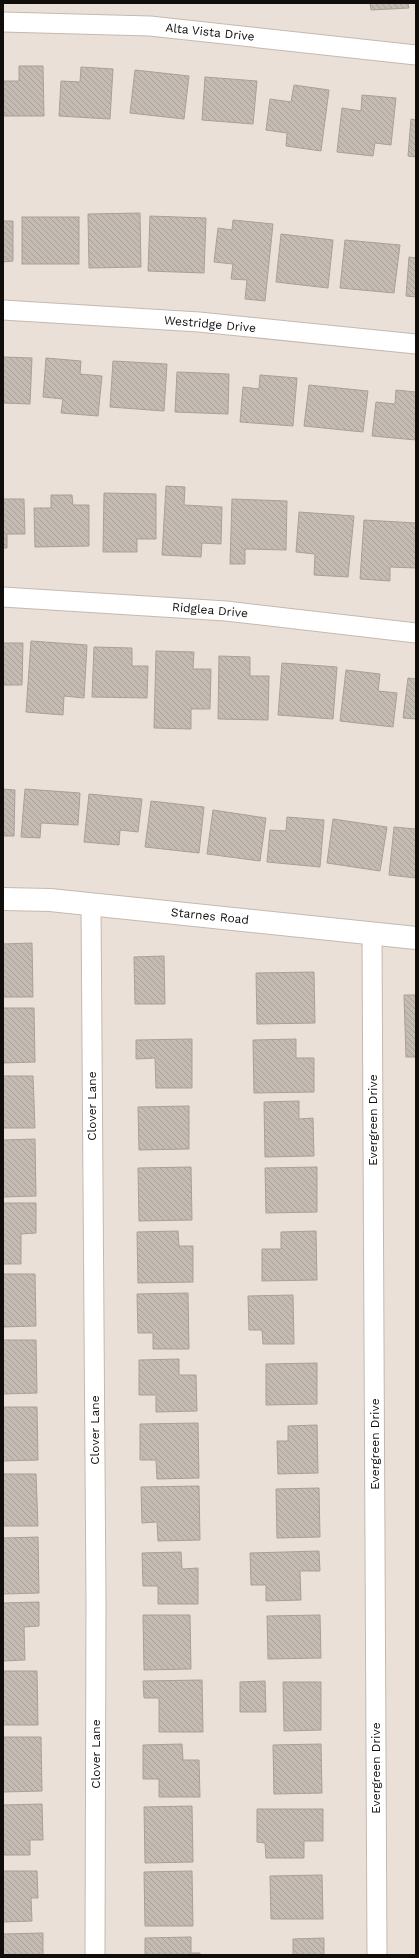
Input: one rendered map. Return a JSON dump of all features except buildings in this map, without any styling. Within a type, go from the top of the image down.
[{"type":"main road","name":"Starnes Road","points":[[3,899],[50,900],[416,938]]},
{"type":"street","name":"Alta Vista Drive","points":[[3,22],[150,26],[416,55]]},
{"type":"street","name":"Westridge Drive","points":[[3,310],[199,322],[416,344]]},
{"type":"street","name":"Ridglea Drive","points":[[3,597],[226,611],[416,633]]},
{"type":"street","name":"Clover Lane","points":[[91,904],[96,1602],[95,1955]]},
{"type":"street","name":"Evergreen Drive","points":[[372,933],[377,1955]]}]
